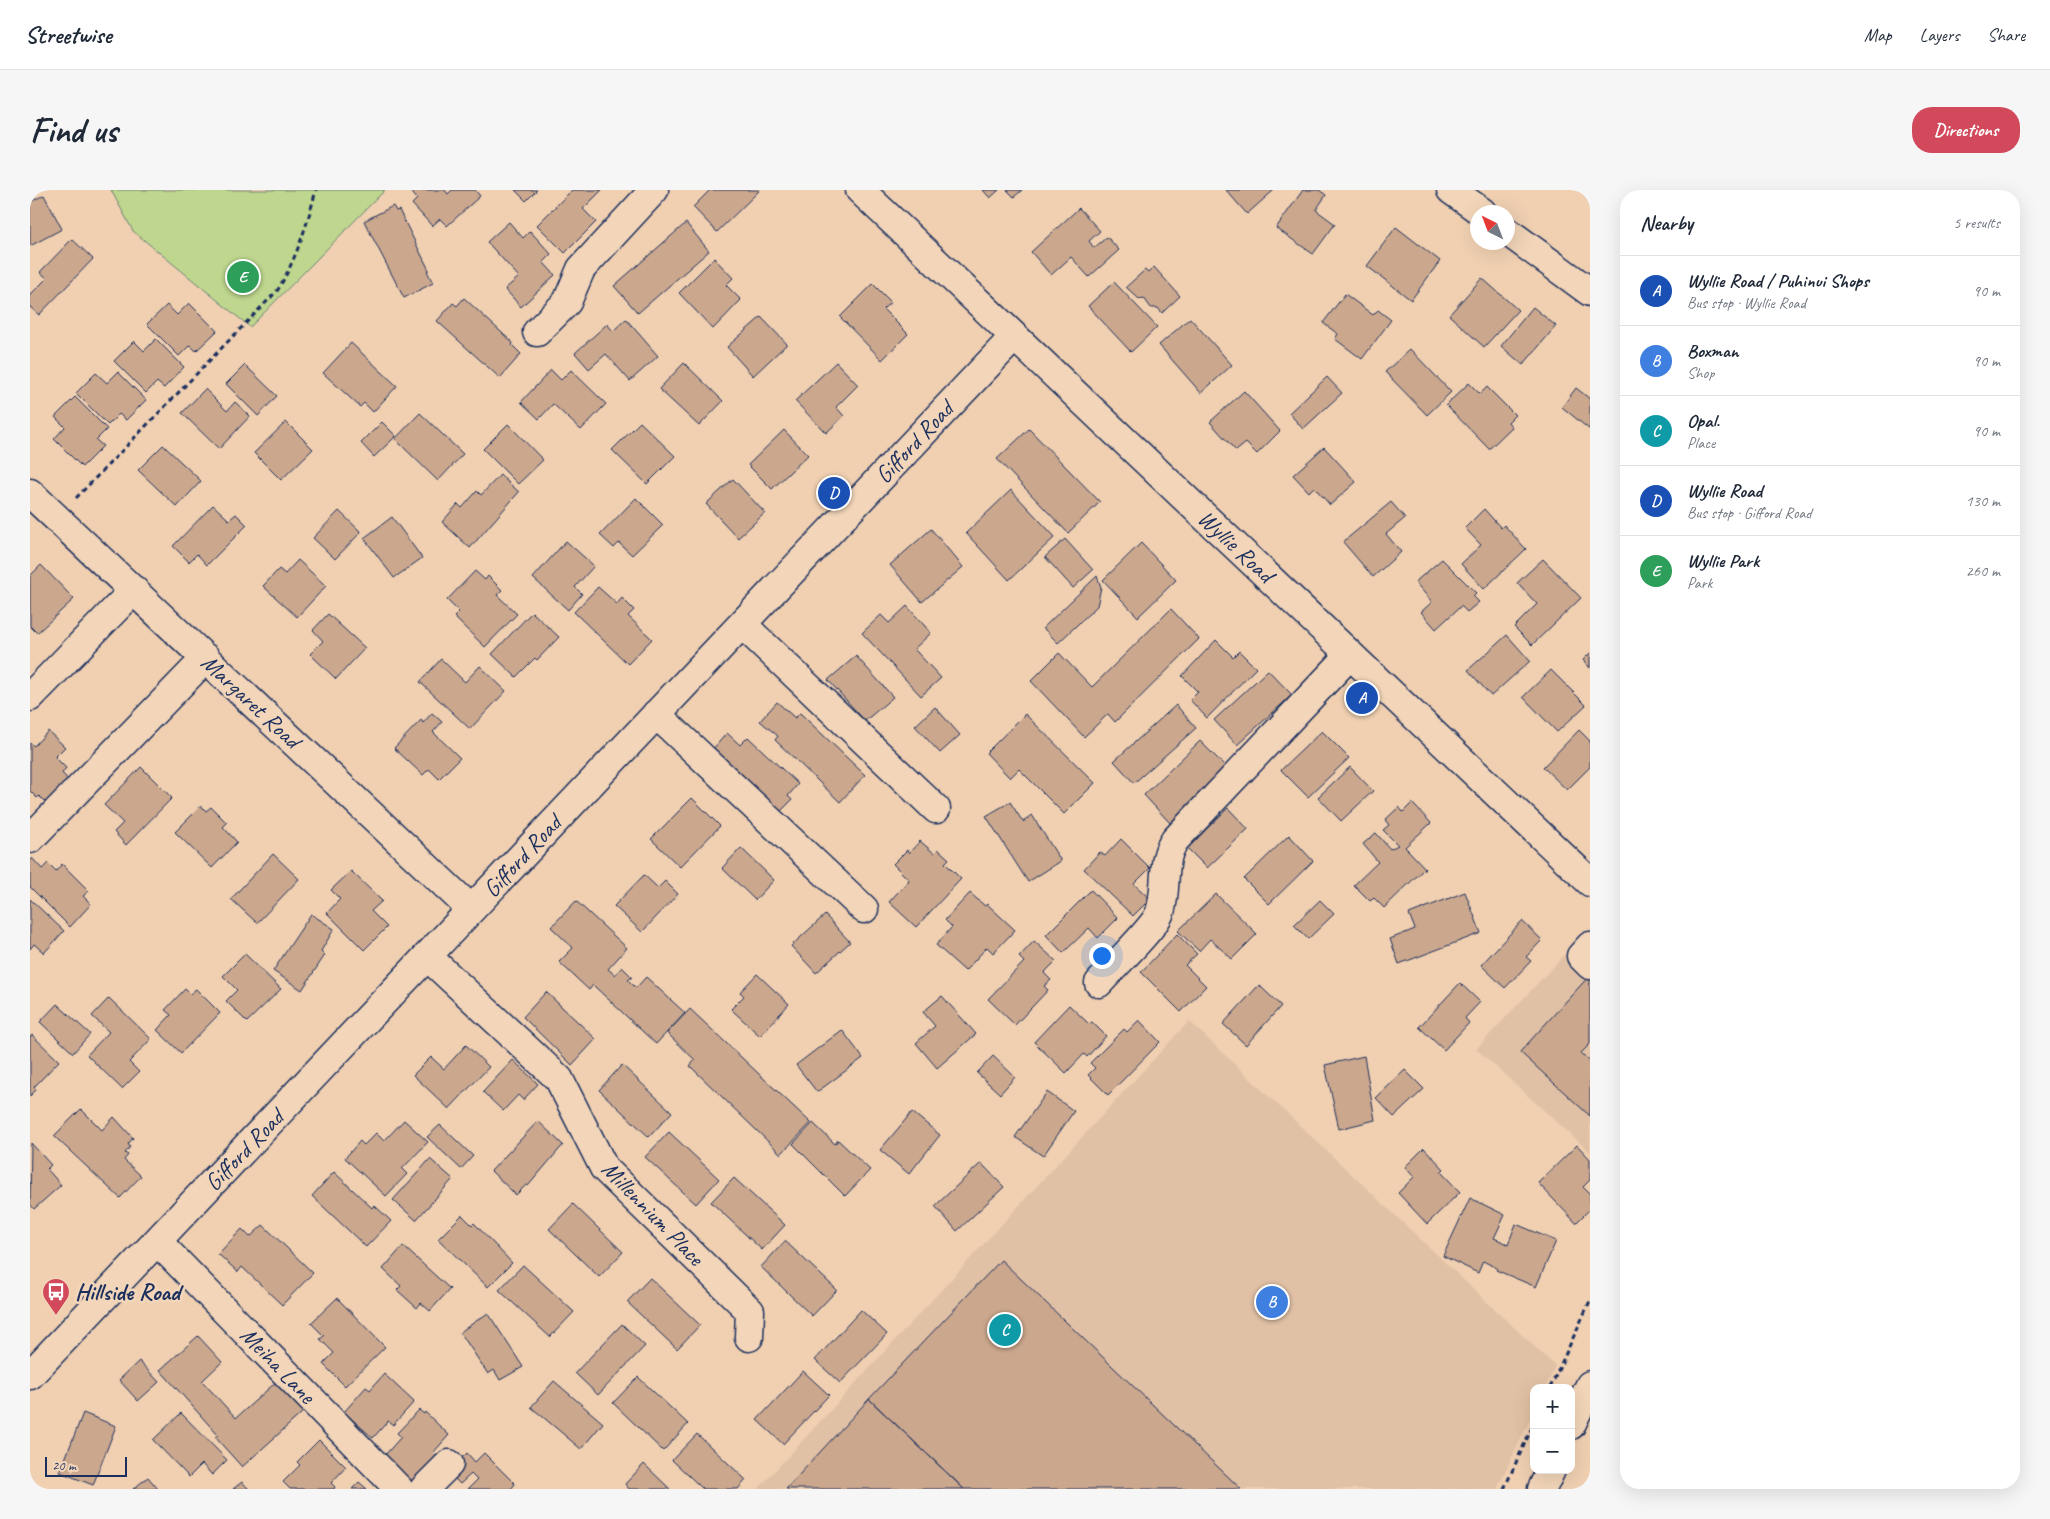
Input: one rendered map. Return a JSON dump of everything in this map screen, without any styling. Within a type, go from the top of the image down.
[{"type":"street","points":[[537,332],[567,302],[581,269],[654,190]]},
{"type":"street","name":"Wyllie Road","points":[[860,190],[1590,882]]},
{"type":"street","points":[[1451,190],[1472,205]]},
{"type":"street","points":[[1515,237],[1590,292]]},
{"type":"street","name":"Gifford Road","points":[[30,1375],[1014,336]]},
{"type":"street","name":"Margaret Road","points":[[30,493],[471,909]]},
{"type":"street","points":[[30,697],[134,590]]},
{"type":"street","points":[[742,624],[936,809]]},
{"type":"street","points":[[1099,983],[1157,919],[1161,911],[1167,855],[1175,840],[1350,655]]},
{"type":"street","points":[[30,838],[206,658]]},
{"type":"street","points":[[656,714],[864,909]]},
{"type":"street","points":[[1590,946],[1581,956],[1590,965]]},
{"type":"street","name":"Millennium Place","points":[[427,956],[558,1079],[604,1168],[750,1311],[749,1338]]},
{"type":"street","name":"Meiha Lane","points":[[157,1241],[398,1489]]},
{"type":"street","points":[[1575,1417],[1590,1385]]},
{"type":"street","points":[[424,1489],[449,1464]]},
{"type":"street","points":[[1542,1489],[1549,1474]]},
{"type":"path","points":[[56,518],[277,291],[286,277],[308,224],[316,190]]},
{"type":"path","points":[[1552,1384],[1590,1301]]},
{"type":"path","points":[[1504,1489],[1532,1429]]},
{"type":"shaded area","points":[[1587,931],[1590,934],[1590,1152],[1476,1049]]},
{"type":"shaded area","points":[[1189,1021],[1555,1366],[1547,1384],[1530,1384],[1530,1419],[1497,1489],[758,1489]]},
{"type":"green space","points":[[111,190],[385,190],[250,327],[133,231]]},
{"type":"building","points":[[410,190],[445,190],[448,194],[452,190],[475,190],[480,196],[447,226],[440,219],[432,226],[412,204],[417,199]]},
{"type":"building","points":[[515,190],[537,190],[526,201]]},
{"type":"building","points":[[572,190],[602,190],[583,209],[596,222],[565,253],[537,225]]},
{"type":"building","points":[[710,190],[760,190],[717,232],[693,207]]},
{"type":"building","points":[[983,190],[999,190],[990,198]]},
{"type":"building","points":[[1007,190],[1022,190],[1014,197]]},
{"type":"building","points":[[1226,190],[1274,190],[1247,214]]},
{"type":"building","points":[[1303,190],[1319,190],[1326,195],[1316,210],[1335,224],[1313,254],[1276,228]]},
{"type":"building","points":[[44,195],[62,229],[30,246],[30,202]]},
{"type":"building","points":[[393,206],[396,211],[399,210],[429,270],[427,271],[433,283],[404,298],[364,221]]},
{"type":"building","points":[[1079,208],[1100,231],[1089,241],[1094,248],[1107,237],[1119,250],[1089,277],[1071,257],[1051,275],[1031,252]]},
{"type":"building","points":[[509,222],[523,238],[530,231],[551,254],[543,262],[555,275],[521,307],[505,289],[519,277],[487,242]]},
{"type":"building","points":[[686,223],[709,251],[638,313],[614,286]]},
{"type":"building","points":[[1396,227],[1440,261],[1411,300],[1367,266]]},
{"type":"building","points":[[72,239],[93,259],[39,315],[30,307],[30,295],[47,278],[40,272]]},
{"type":"building","points":[[714,258],[733,278],[726,285],[741,300],[713,329],[679,293]]},
{"type":"building","points":[[1154,267],[1180,296],[1162,313],[1158,308],[1151,308],[1144,298],[1139,299],[1126,287],[1145,270],[1148,273]]},
{"type":"building","points":[[1482,278],[1518,310],[1484,347],[1449,315]]},
{"type":"building","points":[[1114,282],[1157,327],[1131,352],[1088,306]]},
{"type":"building","points":[[873,284],[891,302],[883,309],[908,334],[882,360],[840,317]]},
{"type":"building","points":[[1345,294],[1373,315],[1378,310],[1391,320],[1362,359],[1335,339],[1338,334],[1323,323]]},
{"type":"building","points":[[464,298],[513,343],[512,345],[521,354],[500,378],[437,321],[453,303],[457,306]]},
{"type":"building","points":[[189,303],[217,331],[196,351],[190,345],[179,356],[147,324],[167,305],[177,315]]},
{"type":"building","points":[[1533,307],[1556,326],[1523,365],[1501,346]]},
{"type":"building","points":[[761,317],[787,344],[753,376],[727,347]]},
{"type":"building","points":[[1190,318],[1232,365],[1201,393],[1159,345]]},
{"type":"building","points":[[626,319],[658,356],[630,381],[606,354],[589,369],[575,353],[607,324],[613,331]]},
{"type":"building","points":[[156,339],[184,367],[164,388],[157,382],[146,393],[114,361],[134,341],[144,351]]},
{"type":"building","points":[[351,343],[397,386],[373,412],[364,403],[360,407],[323,373]]},
{"type":"building","points":[[1410,349],[1451,392],[1427,415],[1385,372]]},
{"type":"building","points":[[836,362],[858,385],[836,407],[844,416],[826,433],[795,401]]},
{"type":"building","points":[[684,363],[723,401],[699,426],[659,389]]},
{"type":"building","points":[[245,365],[277,396],[258,416],[226,384]]},
{"type":"building","points":[[551,370],[561,380],[571,370],[606,404],[581,430],[553,404],[539,419],[521,402]]},
{"type":"building","points":[[118,372],[146,400],[126,420],[119,414],[108,425],[76,393],[96,373],[107,383]]},
{"type":"building","points":[[1327,377],[1342,393],[1303,429],[1289,413]]},
{"type":"building","points":[[1469,383],[1480,394],[1487,387],[1515,415],[1508,422],[1512,427],[1489,449],[1446,405]]},
{"type":"building","points":[[1576,388],[1590,399],[1590,430],[1562,407]]},
{"type":"building","points":[[205,389],[227,411],[235,402],[250,416],[219,449],[182,413]]},
{"type":"building","points":[[1244,391],[1280,431],[1257,454],[1246,443],[1236,451],[1210,422]]},
{"type":"building","points":[[75,397],[107,429],[96,440],[103,446],[82,467],[54,439],[65,427],[55,417]]},
{"type":"building","points":[[420,413],[463,454],[438,481],[395,439]]},
{"type":"building","points":[[286,422],[313,449],[281,480],[254,453]]},
{"type":"building","points":[[382,422],[396,436],[374,457],[361,443]]},
{"type":"building","points":[[640,422],[675,456],[647,484],[612,450]]},
{"type":"building","points":[[508,424],[543,460],[518,484],[483,449]]},
{"type":"building","points":[[1029,429],[1100,502],[1068,533],[997,459]]},
{"type":"building","points":[[784,430],[808,455],[772,489],[748,465]]},
{"type":"building","points":[[163,445],[201,481],[177,507],[138,470]]},
{"type":"building","points":[[1324,447],[1356,482],[1330,505],[1314,487],[1309,492],[1293,475]]},
{"type":"building","points":[[500,475],[519,492],[470,548],[442,522],[458,504],[462,508],[477,491],[481,495]]},
{"type":"building","points":[[733,479],[765,513],[738,538],[706,504]]},
{"type":"building","points":[[1011,490],[1055,537],[1009,580],[966,533]]},
{"type":"building","points":[[636,498],[663,525],[632,555],[619,543],[614,548],[600,535]]},
{"type":"building","points":[[1391,502],[1405,518],[1386,534],[1401,552],[1373,577],[1343,542]]},
{"type":"building","points":[[213,505],[229,520],[236,514],[247,525],[207,565],[197,554],[189,562],[173,546]]},
{"type":"building","points":[[1484,509],[1501,528],[1504,525],[1526,549],[1484,589],[1461,564],[1481,545],[1465,528]]},
{"type":"building","points":[[339,511],[361,532],[335,559],[313,538]]},
{"type":"building","points":[[392,517],[422,558],[394,578],[364,538]]},
{"type":"building","points":[[931,529],[963,567],[922,602],[890,565]]},
{"type":"building","points":[[1065,539],[1093,570],[1073,588],[1045,557]]},
{"type":"building","points":[[566,541],[594,566],[575,587],[582,594],[568,610],[533,578]]},
{"type":"building","points":[[1141,543],[1176,580],[1138,617],[1103,580]]},
{"type":"building","points":[[1442,559],[1476,593],[1473,596],[1479,602],[1467,612],[1461,606],[1436,629],[1421,612],[1432,602],[1415,582]]},
{"type":"building","points":[[1543,559],[1581,598],[1532,645],[1514,627],[1537,604],[1517,583]]},
{"type":"building","points":[[298,560],[326,586],[297,617],[263,586],[279,569],[285,574]]},
{"type":"building","points":[[41,565],[74,599],[37,633],[30,626],[30,576]]},
{"type":"building","points":[[475,571],[485,580],[488,576],[502,590],[497,595],[517,614],[485,647],[454,617],[459,612],[447,600]]},
{"type":"building","points":[[1097,576],[1101,587],[1097,606],[1058,643],[1043,628]]},
{"type":"building","points":[[598,587],[617,604],[622,598],[634,610],[628,616],[652,639],[628,664],[574,612]]},
{"type":"building","points":[[907,606],[931,633],[914,649],[941,678],[921,696],[862,633],[881,615],[889,623]]},
{"type":"building","points":[[1171,609],[1199,639],[1115,722],[1108,714],[1084,737],[1031,681],[1059,653],[1092,687]]},
{"type":"building","points":[[532,612],[559,637],[537,660],[535,658],[516,677],[492,654]]},
{"type":"building","points":[[328,614],[365,648],[336,679],[310,654],[323,641],[313,630]]},
{"type":"building","points":[[1507,635],[1530,661],[1491,696],[1468,670]]},
{"type":"building","points":[[1216,640],[1233,657],[1239,651],[1256,668],[1207,718],[1190,700],[1198,692],[1182,676]]},
{"type":"building","points":[[1590,653],[1590,668],[1583,660]]},
{"type":"building","points":[[856,656],[893,697],[865,721],[828,680]]},
{"type":"building","points":[[441,659],[465,682],[480,666],[506,691],[470,729],[420,682]]},
{"type":"building","points":[[1268,670],[1292,695],[1237,745],[1214,720]]},
{"type":"building","points":[[1551,670],[1586,705],[1557,732],[1523,697]]},
{"type":"building","points":[[777,702],[795,718],[800,713],[865,775],[840,802],[775,740],[778,736],[760,721]]},
{"type":"building","points":[[1176,705],[1196,728],[1134,783],[1114,761]]},
{"type":"building","points":[[935,707],[960,735],[940,753],[915,726]]},
{"type":"building","points":[[432,713],[442,722],[433,732],[460,758],[439,779],[429,769],[423,775],[394,748],[421,720],[423,723]]},
{"type":"building","points":[[1025,714],[1095,783],[1064,814],[1019,769],[1010,778],[986,753]]},
{"type":"building","points":[[1579,730],[1590,741],[1590,767],[1567,790],[1543,767]]},
{"type":"building","points":[[48,731],[65,747],[55,757],[66,768],[62,773],[71,783],[49,806],[39,796],[37,798],[30,791],[30,743],[34,746]]},
{"type":"building","points":[[1322,731],[1349,758],[1308,797],[1281,770]]},
{"type":"building","points":[[727,733],[740,745],[748,737],[798,784],[788,796],[792,800],[779,813],[712,750]]},
{"type":"building","points":[[1200,741],[1227,768],[1170,823],[1144,795]]},
{"type":"building","points":[[141,767],[172,798],[126,845],[114,832],[123,823],[104,805]]},
{"type":"building","points":[[1350,767],[1373,791],[1341,821],[1318,797]]},
{"type":"building","points":[[692,798],[720,826],[680,867],[651,839]]},
{"type":"building","points":[[1010,802],[1023,822],[1032,815],[1061,861],[1028,882],[986,816]]},
{"type":"building","points":[[1412,803],[1431,823],[1405,847],[1425,868],[1384,908],[1374,898],[1370,901],[1354,885],[1378,862],[1363,844],[1376,833],[1390,849],[1398,845],[1383,830],[1389,825],[1385,820],[1399,807],[1403,812]]},
{"type":"building","points":[[201,806],[206,811],[211,807],[227,823],[223,827],[237,842],[212,868],[175,832]]},
{"type":"building","points":[[1228,808],[1248,829],[1207,868],[1187,848]]},
{"type":"building","points":[[1289,835],[1313,861],[1269,904],[1244,879]]},
{"type":"building","points":[[1121,839],[1150,868],[1134,884],[1150,899],[1133,916],[1084,869],[1100,852],[1105,856]]},
{"type":"building","points":[[920,841],[934,853],[938,849],[949,859],[945,863],[961,879],[916,927],[889,902],[909,880],[893,864],[907,850],[909,853]]},
{"type":"building","points":[[741,848],[774,880],[755,900],[722,868]]},
{"type":"building","points":[[273,854],[299,879],[257,923],[231,899]]},
{"type":"building","points":[[32,858],[42,869],[48,863],[56,871],[62,864],[89,891],[83,896],[91,904],[70,927],[30,887],[30,860]]},
{"type":"building","points":[[351,871],[382,901],[371,911],[387,927],[364,950],[327,913],[340,899],[331,890]]},
{"type":"building","points":[[644,875],[658,888],[665,881],[678,894],[642,932],[614,906]]},
{"type":"building","points":[[1091,890],[1118,918],[1098,938],[1089,928],[1063,953],[1046,935]]},
{"type":"building","points":[[1465,892],[1481,933],[1399,964],[1390,939],[1415,929],[1409,914]]},
{"type":"building","points":[[970,893],[985,906],[987,904],[1015,930],[993,953],[987,947],[965,971],[936,945],[952,927],[945,920]]},
{"type":"building","points":[[1216,894],[1257,934],[1232,959],[1210,939],[1199,951],[1178,931]]},
{"type":"building","points":[[30,899],[64,931],[44,953],[34,944],[30,949]]},
{"type":"building","points":[[1320,900],[1334,914],[1308,939],[1294,925]]},
{"type":"building","points":[[576,901],[627,948],[608,969],[615,975],[622,967],[632,977],[628,980],[636,988],[646,977],[685,1013],[656,1044],[593,985],[589,990],[559,962],[573,948],[551,927]]},
{"type":"building","points":[[311,914],[334,929],[321,951],[325,955],[302,990],[273,971]]},
{"type":"building","points":[[825,915],[850,942],[816,973],[791,946]]},
{"type":"building","points":[[1522,921],[1542,940],[1526,957],[1531,961],[1505,988],[1481,965]]},
{"type":"building","points":[[1177,934],[1197,954],[1185,965],[1206,986],[1181,1012],[1141,972]]},
{"type":"building","points":[[1034,941],[1056,961],[1044,973],[1051,980],[1044,986],[1048,990],[1015,1025],[988,999],[1024,962],[1019,957]]},
{"type":"building","points":[[245,954],[281,989],[247,1022],[226,1001],[237,990],[223,976]]},
{"type":"building","points":[[757,974],[789,1004],[760,1036],[731,1009],[744,996],[740,992]]},
{"type":"building","points":[[1590,975],[1590,1044],[1580,1054],[1590,1061],[1590,1116],[1520,1052]]},
{"type":"building","points":[[1460,983],[1480,1002],[1465,1018],[1469,1023],[1444,1050],[1419,1027]]},
{"type":"building","points":[[1259,985],[1281,1006],[1246,1045],[1223,1024]]},
{"type":"building","points":[[185,989],[190,994],[196,989],[220,1013],[181,1053],[157,1030],[171,1015],[165,1010]]},
{"type":"building","points":[[546,992],[596,1039],[572,1065],[523,1017]]},
{"type":"building","points":[[942,996],[976,1034],[937,1068],[916,1043],[935,1026],[923,1012]]},
{"type":"building","points":[[109,998],[151,1039],[129,1062],[139,1072],[122,1089],[87,1055],[109,1032],[92,1016]]},
{"type":"building","points":[[57,1004],[90,1034],[73,1053],[40,1022]]},
{"type":"building","points":[[1069,1005],[1089,1024],[1092,1022],[1106,1036],[1087,1057],[1084,1054],[1066,1073],[1034,1042]]},
{"type":"building","points":[[690,1009],[811,1123],[781,1154],[690,1066],[695,1060],[667,1033]]},
{"type":"building","points":[[1139,1020],[1160,1042],[1108,1095],[1088,1075],[1095,1068],[1090,1063],[1124,1029],[1127,1032]]},
{"type":"building","points":[[842,1030],[863,1058],[817,1092],[796,1065]]},
{"type":"building","points":[[32,1035],[59,1061],[34,1087],[36,1090],[30,1096],[30,1037]]},
{"type":"building","points":[[466,1045],[489,1067],[449,1109],[413,1075],[431,1057],[444,1069]]},
{"type":"building","points":[[993,1056],[1015,1077],[1000,1094],[977,1073]]},
{"type":"building","points":[[1364,1056],[1375,1120],[1339,1129],[1325,1065]]},
{"type":"building","points":[[513,1060],[538,1084],[523,1100],[518,1095],[503,1111],[483,1092]]},
{"type":"building","points":[[622,1065],[672,1112],[649,1137],[599,1090]]},
{"type":"building","points":[[1405,1070],[1424,1089],[1394,1117],[1376,1098]]},
{"type":"building","points":[[1047,1092],[1074,1111],[1043,1156],[1015,1137]]},
{"type":"building","points":[[81,1109],[102,1130],[114,1117],[133,1138],[128,1144],[130,1147],[125,1153],[128,1155],[124,1160],[141,1176],[120,1198],[54,1136]]},
{"type":"building","points":[[912,1112],[940,1135],[909,1174],[880,1150]]},
{"type":"building","points":[[404,1120],[428,1142],[402,1169],[407,1174],[386,1196],[345,1158],[360,1141],[364,1145],[376,1133],[384,1141]]},
{"type":"building","points":[[538,1121],[563,1145],[528,1186],[526,1185],[516,1195],[491,1171]]},
{"type":"building","points":[[813,1123],[835,1144],[838,1140],[870,1170],[845,1196],[793,1144]]},
{"type":"building","points":[[440,1125],[473,1156],[461,1169],[427,1137]]},
{"type":"building","points":[[669,1132],[719,1179],[696,1204],[645,1157]]},
{"type":"building","points":[[31,1143],[51,1165],[47,1169],[61,1185],[34,1209],[30,1204]]},
{"type":"building","points":[[1577,1145],[1590,1159],[1590,1180],[1583,1187],[1590,1194],[1590,1209],[1576,1223],[1538,1183]]},
{"type":"building","points":[[1424,1148],[1444,1169],[1441,1172],[1460,1192],[1427,1224],[1398,1193],[1414,1177],[1405,1167]]},
{"type":"building","points":[[430,1159],[453,1179],[416,1220],[393,1200]]},
{"type":"building","points":[[981,1163],[1004,1187],[957,1231],[935,1206]]},
{"type":"building","points":[[334,1172],[372,1208],[374,1205],[391,1221],[366,1247],[312,1196]]},
{"type":"building","points":[[734,1178],[785,1225],[762,1250],[711,1202]]},
{"type":"building","points":[[1470,1198],[1505,1215],[1494,1238],[1508,1244],[1516,1224],[1556,1241],[1536,1287],[1496,1270],[1497,1268],[1483,1261],[1478,1273],[1443,1256]]},
{"type":"building","points":[[573,1204],[623,1252],[599,1277],[549,1229]]},
{"type":"building","points":[[462,1215],[472,1225],[474,1223],[512,1263],[488,1287],[438,1239]]},
{"type":"building","points":[[263,1225],[313,1273],[282,1305],[242,1267],[238,1272],[218,1254],[242,1229],[250,1237]]},
{"type":"building","points":[[785,1241],[837,1290],[812,1316],[761,1267]]},
{"type":"building","points":[[403,1246],[450,1289],[430,1311],[421,1303],[417,1308],[397,1290],[401,1286],[383,1269]]},
{"type":"building","points":[[1001,1260],[1241,1489],[964,1489],[869,1399]]},
{"type":"building","points":[[523,1265],[574,1312],[550,1337],[499,1290]]},
{"type":"building","points":[[650,1278],[700,1325],[677,1349],[627,1302]]},
{"type":"building","points":[[337,1298],[385,1347],[345,1386],[323,1364],[334,1353],[320,1339],[324,1336],[311,1323]]},
{"type":"building","points":[[861,1310],[887,1334],[840,1383],[815,1360]]},
{"type":"building","points":[[488,1313],[523,1367],[500,1380],[494,1370],[488,1374],[460,1332]]},
{"type":"building","points":[[622,1324],[645,1346],[598,1395],[575,1373]]},
{"type":"building","points":[[198,1336],[222,1362],[202,1381],[236,1418],[276,1382],[303,1412],[242,1467],[215,1437],[218,1435],[160,1370]]},
{"type":"building","points":[[139,1361],[159,1382],[138,1401],[119,1380]]},
{"type":"building","points":[[803,1371],[829,1395],[783,1444],[757,1420]]},
{"type":"building","points":[[384,1374],[414,1402],[393,1425],[388,1421],[373,1438],[344,1412],[366,1387],[370,1390]]},
{"type":"building","points":[[638,1377],[688,1424],[663,1451],[613,1403]]},
{"type":"building","points":[[554,1381],[603,1423],[581,1449],[531,1407]]},
{"type":"building","points":[[869,1399],[964,1489],[786,1489]]},
{"type":"building","points":[[419,1410],[424,1414],[425,1412],[449,1435],[433,1453],[436,1456],[412,1481],[385,1455],[401,1437],[397,1433]]},
{"type":"building","points":[[83,1413],[116,1426],[93,1485],[60,1472]]},
{"type":"building","points":[[181,1413],[227,1460],[212,1475],[202,1464],[189,1477],[153,1440]]},
{"type":"building","points":[[697,1434],[746,1480],[738,1489],[703,1489],[672,1460]]},
{"type":"building","points":[[319,1440],[346,1467],[331,1483],[335,1487],[334,1489],[290,1489],[283,1482],[300,1465],[297,1462]]},
{"type":"building","points":[[467,1453],[475,1462],[484,1453],[515,1484],[511,1489],[468,1489],[477,1480],[471,1474],[460,1484],[448,1472]]},
{"type":"building","points":[[644,1464],[670,1489],[629,1489],[625,1484]]},
{"type":"building","points":[[148,1477],[158,1489],[133,1489]]},
{"type":"building","points":[[242,1482],[249,1489],[233,1489]]},
{"type":"building","points":[[359,1482],[367,1489],[352,1489]]},
{"type":"place","name":"Wyllie Park","points":[[243,277]]},
{"type":"place","name":"Wyllie Road","points":[[834,493]]},
{"type":"place","name":"Wyllie Road / Puhinui Shops","points":[[1362,698]]},
{"type":"place","name":"Boxman","points":[[1272,1302]]},
{"type":"place","name":"Hillside Road","points":[[56,1316]]},
{"type":"place","name":"Opal.","points":[[1005,1330]]}]
